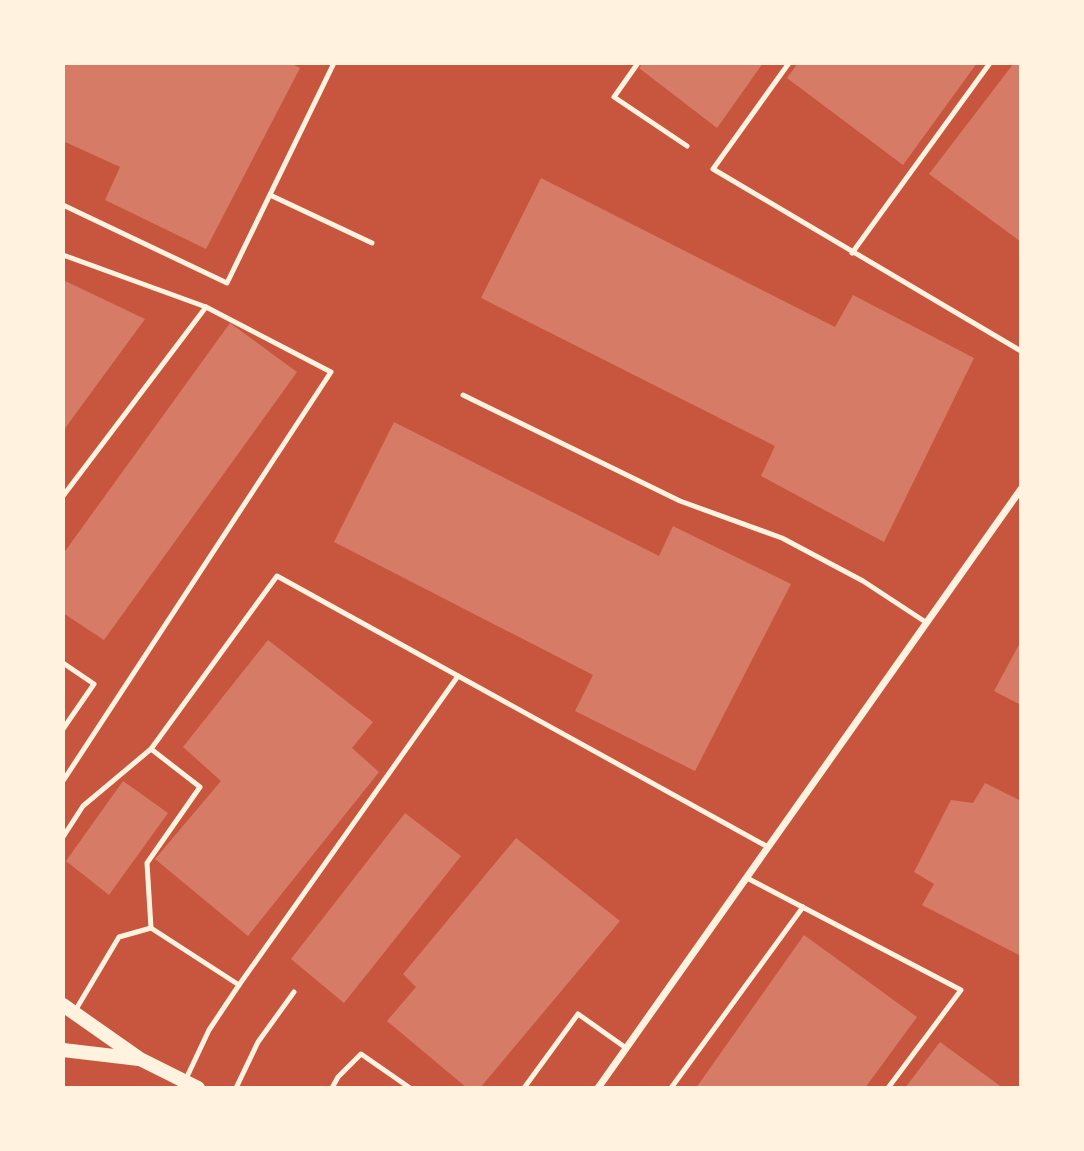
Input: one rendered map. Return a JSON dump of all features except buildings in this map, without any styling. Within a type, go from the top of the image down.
[{"type":"main road","points":[[69,1008],[140,1059],[198,1088]]},
{"type":"main road","points":[[63,1050],[140,1059]]},
{"type":"street","points":[[598,1088],[1021,489]]},
{"type":"lane","points":[[63,205],[227,283],[334,63]]},
{"type":"lane","points":[[638,63],[614,97],[687,146]]},
{"type":"lane","points":[[789,63],[713,169],[1021,351]]},
{"type":"lane","points":[[852,253],[989,63]]},
{"type":"lane","points":[[270,195],[372,243]]},
{"type":"lane","points":[[63,255],[206,307],[331,372],[63,781]]},
{"type":"lane","points":[[63,496],[206,307]]},
{"type":"lane","points":[[463,395],[680,501],[782,538],[863,580],[927,623]]},
{"type":"lane","points":[[63,837],[83,806],[151,749],[277,576],[768,847]]},
{"type":"lane","points":[[63,663],[94,684],[63,729]]},
{"type":"lane","points":[[185,1081],[209,1030],[239,985],[458,676]]},
{"type":"lane","points":[[151,749],[200,787],[147,863],[151,928]]},
{"type":"lane","points":[[747,878],[961,990],[888,1088]]},
{"type":"lane","points":[[671,1088],[803,907]]},
{"type":"lane","points":[[69,1008],[119,937],[151,928],[239,985]]},
{"type":"lane","points":[[236,1088],[258,1042],[294,992]]},
{"type":"lane","points":[[524,1088],[578,1014],[626,1048]]},
{"type":"lane","points":[[332,1088],[338,1077],[361,1054],[410,1088]]}]
